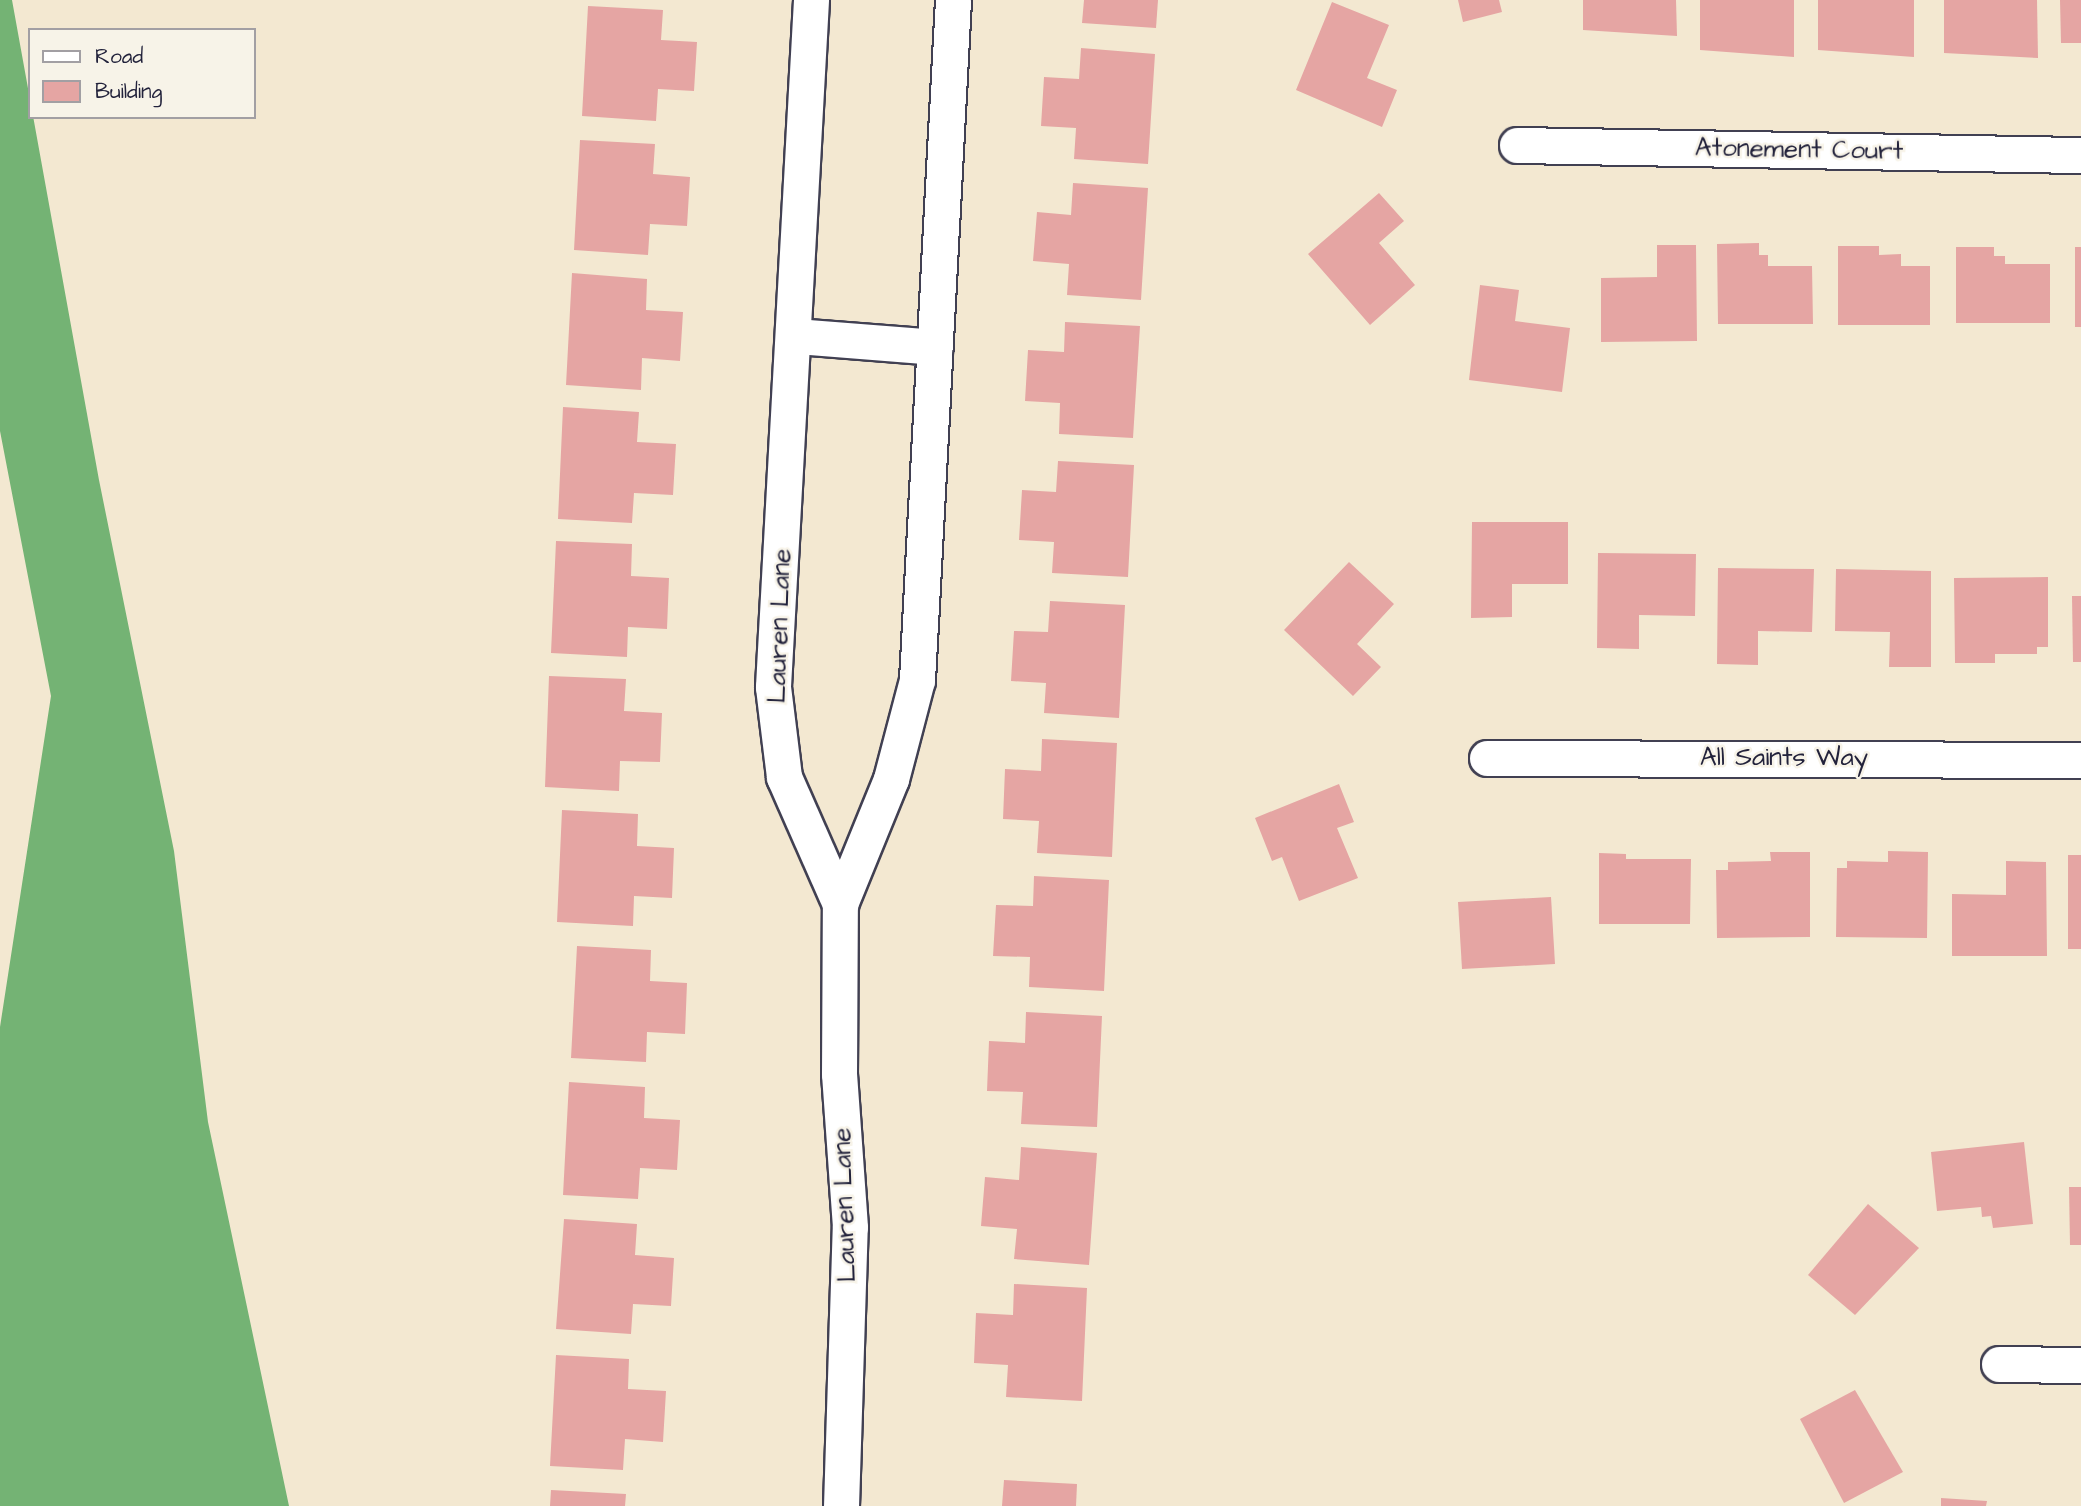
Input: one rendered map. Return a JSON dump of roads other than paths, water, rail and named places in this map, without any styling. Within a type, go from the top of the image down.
[{"type":"street","name":"Lauren Lane","points":[[811,0],[796,336],[773,687],[784,777],[840,904]]},
{"type":"street","name":"Lauren Lane","points":[[841,1506],[850,1227],[839,1074],[840,904],[891,779],[917,680],[953,0]]},
{"type":"street","name":"Atonement Court","points":[[1517,145],[2081,155]]},
{"type":"street","points":[[796,336],[935,346]]},
{"type":"street","name":"All Saints Way","points":[[1487,758],[2081,760]]},
{"type":"street","points":[[2000,1364],[2081,1365]]}]
